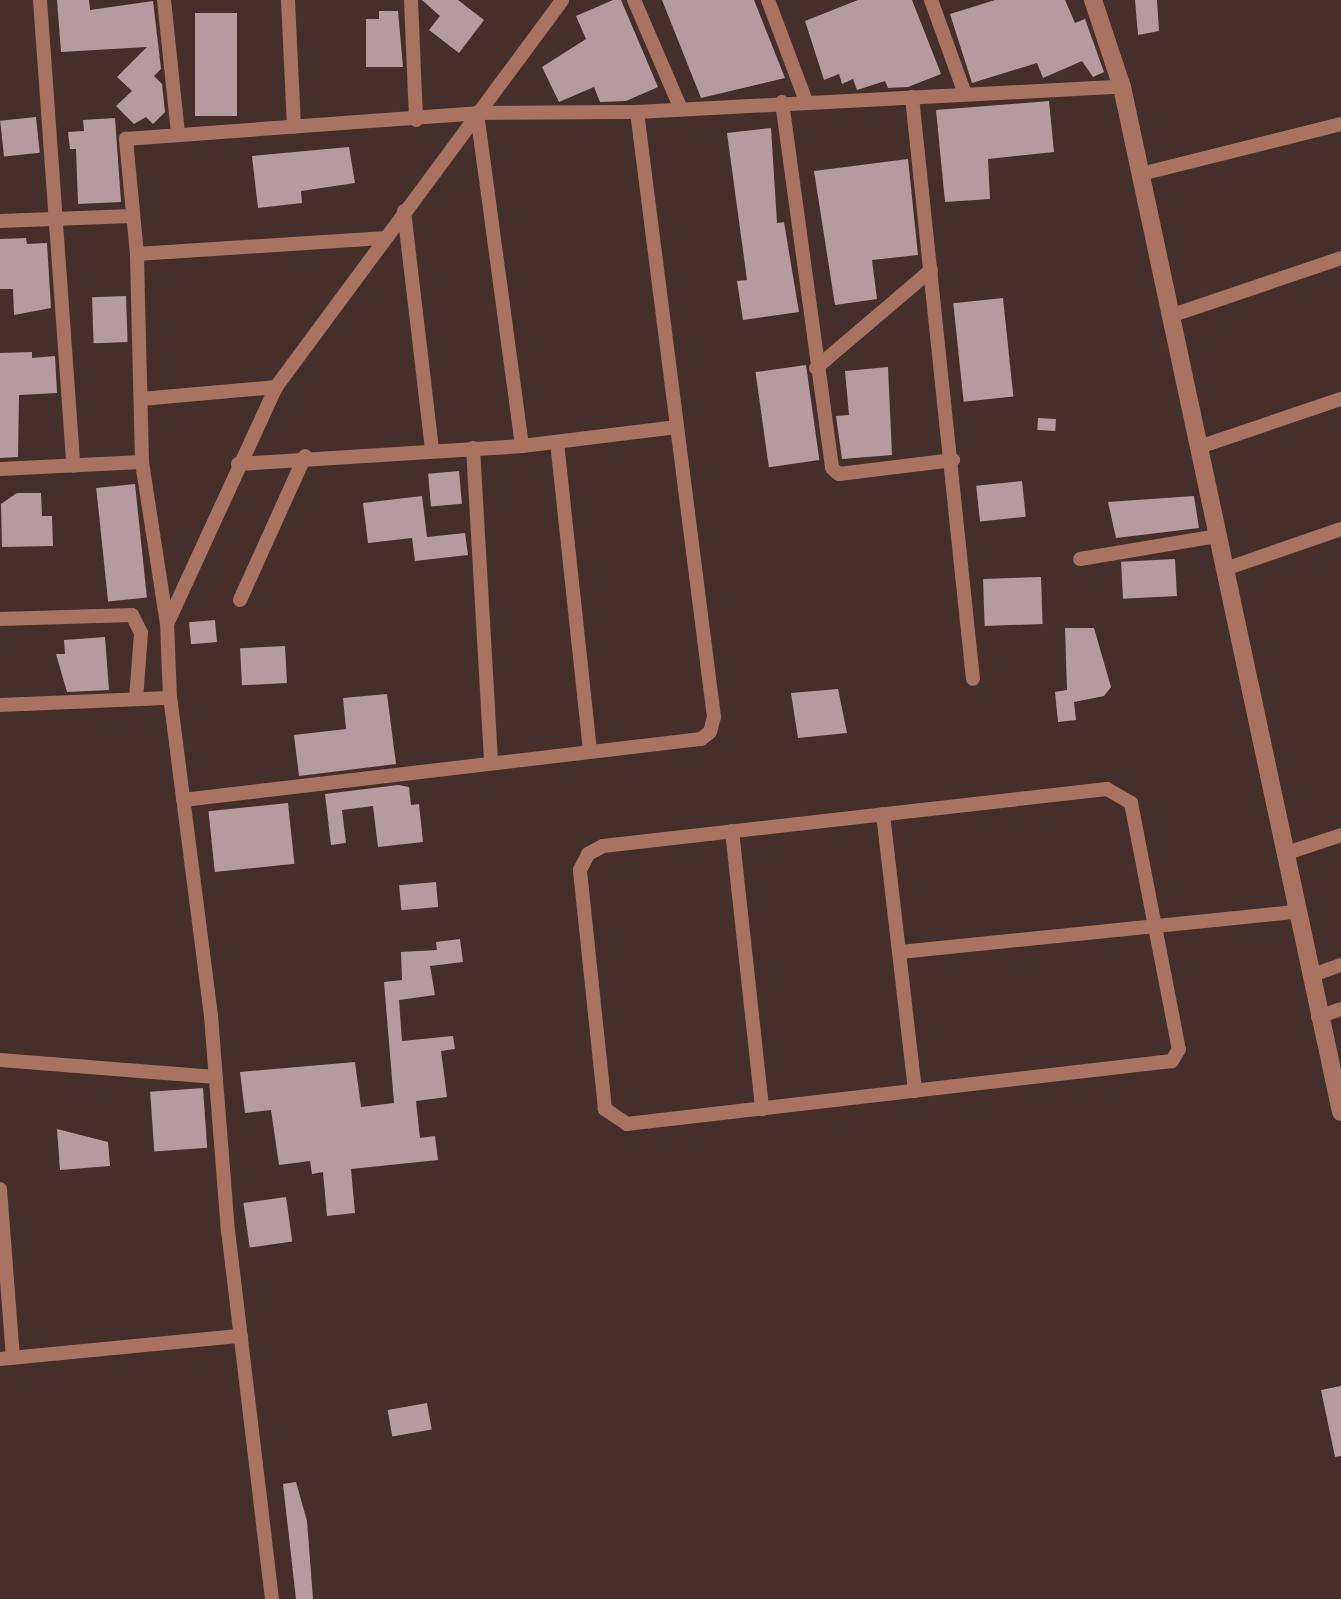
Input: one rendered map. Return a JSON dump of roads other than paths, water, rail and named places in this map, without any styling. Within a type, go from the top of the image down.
[{"type":"street","points":[[40,0],[72,466]]},
{"type":"street","points":[[164,0],[178,133]]},
{"type":"street","points":[[288,0],[294,127]]},
{"type":"street","points":[[411,0],[416,120]]},
{"type":"street","points":[[167,624],[276,387],[382,238],[562,0]]},
{"type":"street","points":[[634,0],[681,108]]},
{"type":"street","points":[[768,0],[806,101]]},
{"type":"street","points":[[931,0],[965,94]]},
{"type":"street","points":[[1093,0],[1122,87],[1341,1112]]},
{"type":"street","points":[[272,1599],[170,698],[167,624],[142,462],[137,254],[126,139],[416,120],[477,112],[637,112],[1122,87]]},
{"type":"street","points":[[912,96],[973,680]]},
{"type":"street","points":[[782,102],[826,450],[839,474],[953,460]]},
{"type":"street","points":[[477,112],[522,446]]},
{"type":"street","points":[[183,800],[701,739],[714,717],[637,112]]},
{"type":"street","points":[[1141,174],[1341,124]]},
{"type":"street","points":[[404,211],[432,450]]},
{"type":"street","points":[[0,221],[132,216]]},
{"type":"street","points":[[137,254],[382,238]]},
{"type":"street","points":[[1173,316],[1341,258]]},
{"type":"street","points":[[816,368],[931,270]]},
{"type":"street","points":[[141,400],[276,387]]},
{"type":"street","points":[[1199,447],[1341,398]]},
{"type":"street","points":[[238,464],[305,456],[522,446],[677,427]]},
{"type":"street","points":[[557,442],[590,751]]},
{"type":"street","points":[[473,448],[491,762]]},
{"type":"street","points":[[240,600],[305,456]]},
{"type":"street","points":[[0,470],[142,462]]},
{"type":"street","points":[[1225,569],[1341,530]]},
{"type":"street","points":[[1080,558],[1218,536]]},
{"type":"street","points":[[0,619],[132,615],[141,633],[136,699]]},
{"type":"street","points":[[0,706],[170,698]]},
{"type":"street","points":[[1107,789],[1123,793],[1131,802],[1179,1050],[1172,1061],[627,1124],[605,1109],[580,870],[603,846],[882,814],[1107,789]]},
{"type":"street","points":[[882,814],[915,1091]]},
{"type":"street","points":[[732,831],[762,1108]]},
{"type":"street","points":[[1284,854],[1341,835]]},
{"type":"street","points":[[900,952],[1296,912]]},
{"type":"street","points":[[1310,976],[1341,966]]},
{"type":"street","points":[[1318,1017],[1341,1010]]},
{"type":"street","points":[[0,1060],[214,1076]]},
{"type":"street","points":[[0,1190],[6,1358],[240,1336]]}]
